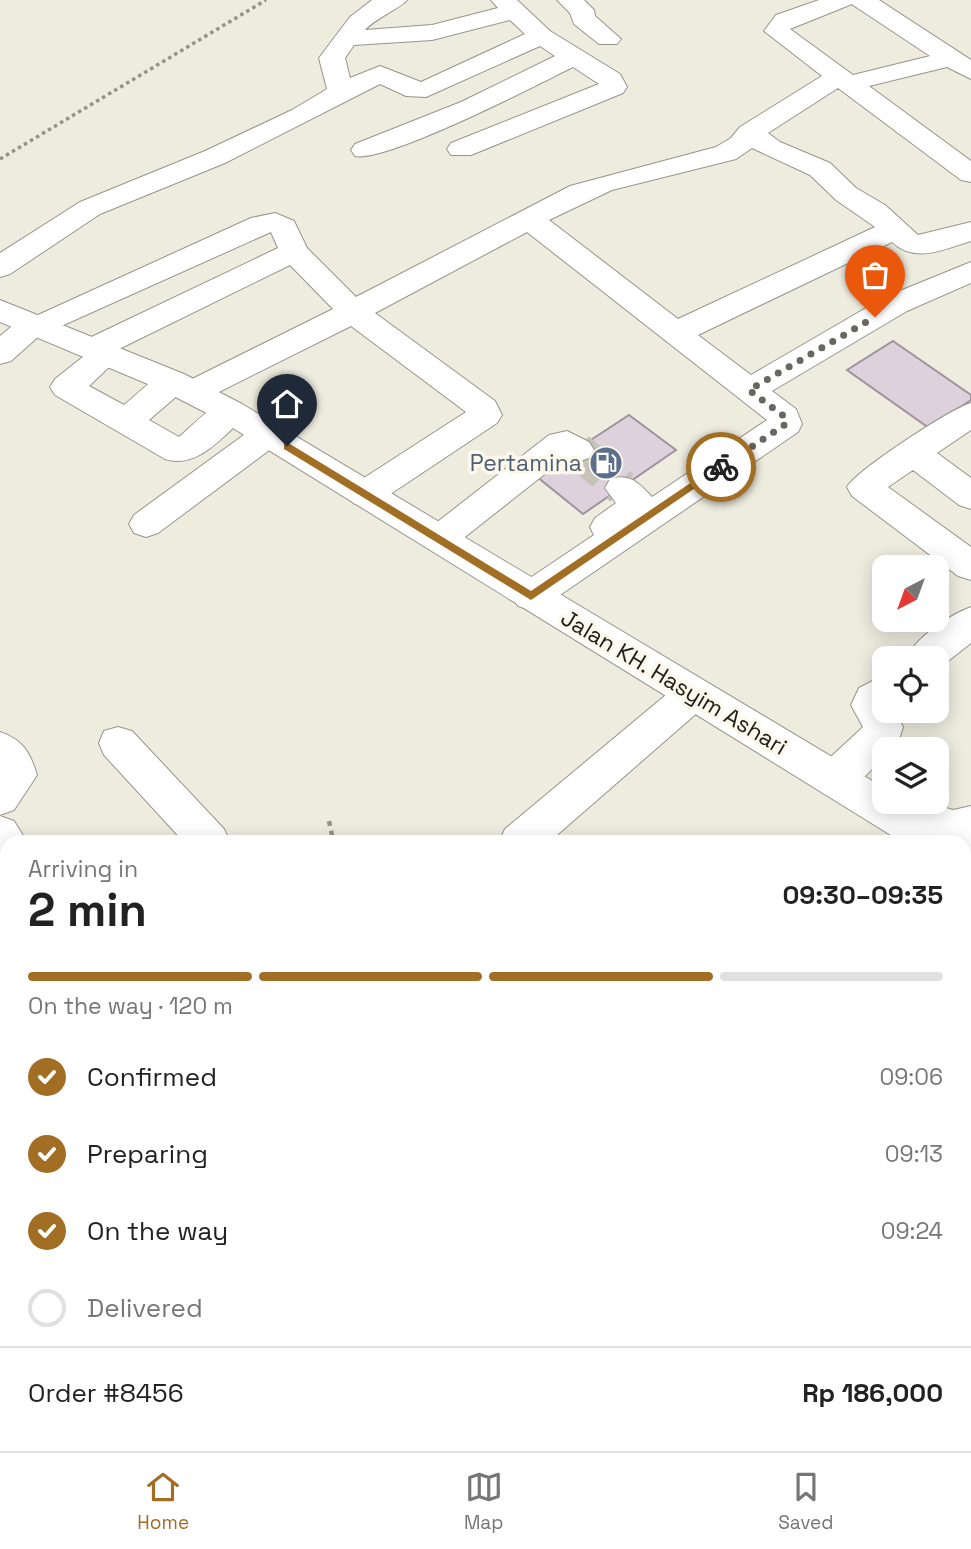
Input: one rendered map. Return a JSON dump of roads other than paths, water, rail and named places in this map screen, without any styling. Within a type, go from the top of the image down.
[{"type":"street","points":[[341,92],[332,58],[375,7],[395,0]]},
{"type":"street","points":[[569,0],[582,10],[583,19],[608,39]]},
{"type":"street","points":[[843,0],[776,13],[777,31],[971,174]]},
{"type":"street","points":[[862,0],[961,65]]},
{"type":"street","points":[[347,37],[393,39],[426,35],[509,6],[541,36],[611,80],[614,87],[461,149]]},
{"type":"street","points":[[0,267],[90,208],[215,157],[380,74],[415,90],[426,89],[541,36]]},
{"type":"street","points":[[365,150],[470,108],[573,57]]},
{"type":"street","points":[[126,421],[183,387],[354,312],[602,184],[726,153],[741,144],[750,133],[845,80],[961,65]]},
{"type":"street","points":[[750,133],[770,148],[820,169],[846,194],[876,212],[917,246],[971,231]]},
{"type":"street","points":[[524,592],[786,424],[785,417],[530,220]]},
{"type":"street","points":[[0,353],[37,325],[261,224],[275,222],[284,227],[294,252],[354,312],[441,375],[484,409],[486,415],[365,494]]},
{"type":"street","points":[[676,333],[894,229]]},
{"type":"street","points":[[231,412],[180,452],[66,387],[100,351],[294,252]]},
{"type":"street","points":[[749,390],[896,304],[971,272]]},
{"type":"street","name":"Jalan KH. Hasyim Ashari","points":[[0,310],[183,387],[231,412],[692,695],[927,835]]},
{"type":"street","points":[[971,414],[864,487],[971,566]]},
{"type":"street","points":[[146,524],[268,434]]},
{"type":"street","points":[[439,539],[561,443],[567,443],[577,450]]},
{"type":"street","points":[[912,452],[971,496]]},
{"type":"street","points":[[524,592],[638,506],[638,501],[622,488]]},
{"type":"street","points":[[940,646],[971,622]]},
{"type":"street","points":[[527,835],[692,695]]},
{"type":"street","points":[[835,778],[884,732],[882,723]]},
{"type":"street","points":[[118,743],[203,835]]},
{"type":"street","points":[[0,749],[13,760],[17,775],[0,798]]},
{"type":"street","points":[[871,800],[953,828],[971,824]]},
{"type":"tunnel","points":[[577,450],[622,488]]},
{"type":"place","name":"Pertamina","points":[[606,463]]}]
